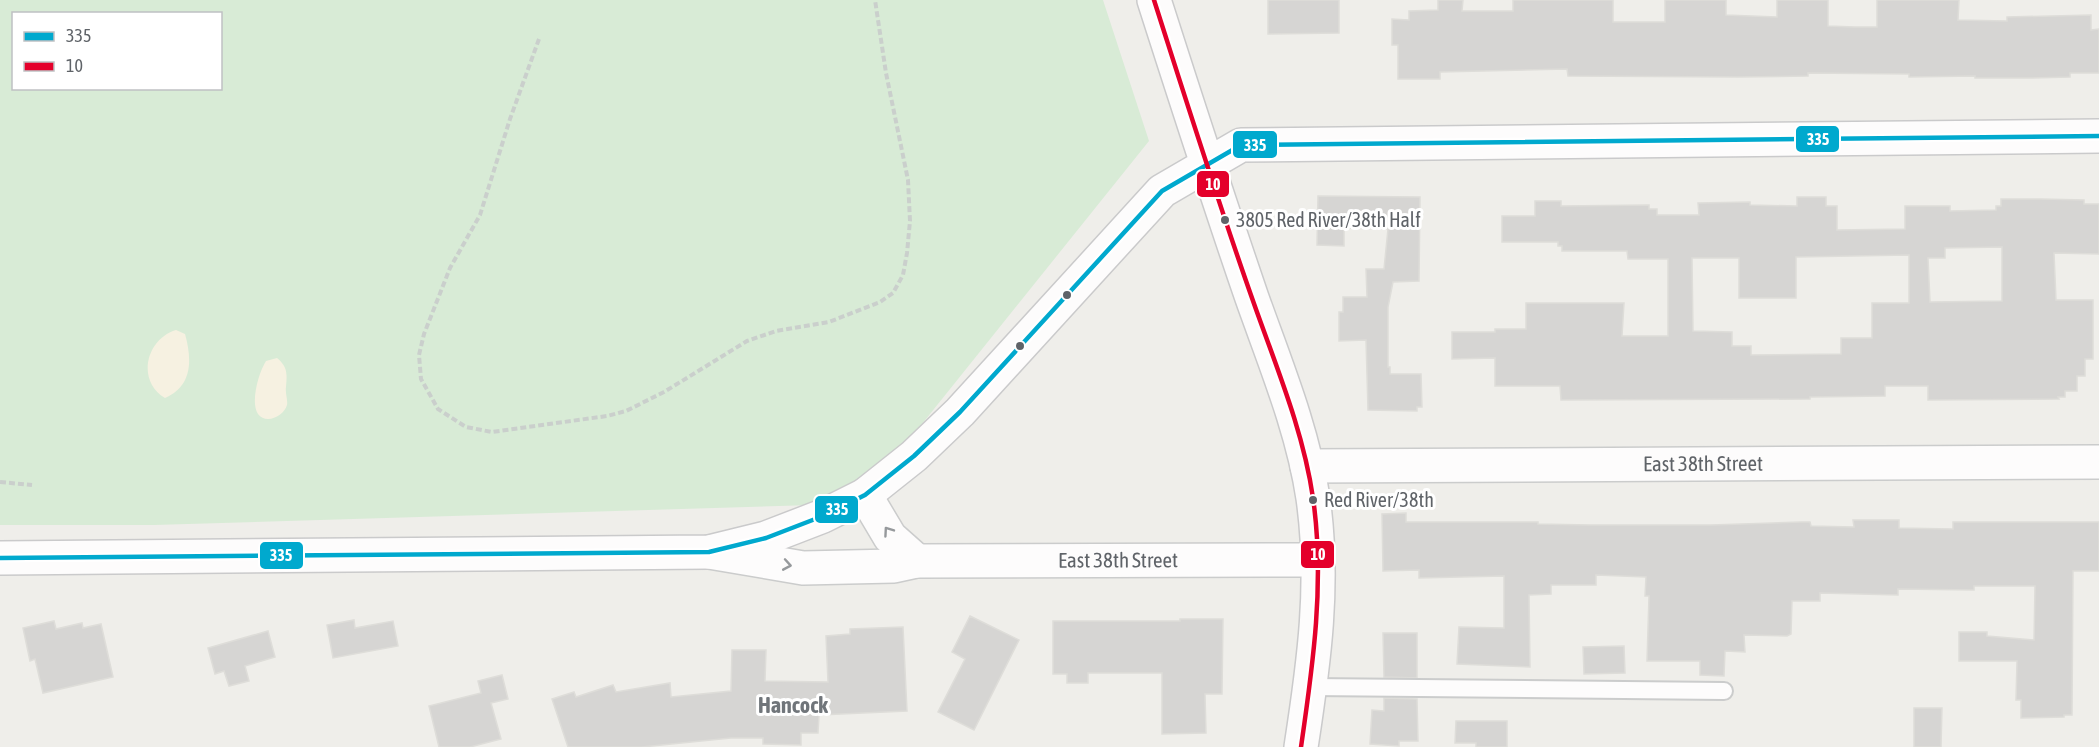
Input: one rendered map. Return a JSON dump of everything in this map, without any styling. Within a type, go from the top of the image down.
[{"type":"street","points":[[1154,0],[1307,466],[1313,499],[1319,604],[1315,660],[1301,747]]},
{"type":"street","name":"East 38th Street","points":[[709,552],[766,538],[824,516],[865,495],[914,456],[960,412],[1162,191],[1241,145],[2099,136]]},
{"type":"street","name":"East 38th Street","points":[[1307,466],[2099,462]]},
{"type":"street","points":[[865,495],[890,537],[916,561]]},
{"type":"street","name":"East 38th Street","points":[[0,558],[709,552],[803,568],[894,566],[916,561],[1318,560]]},
{"type":"lane","points":[[1311,687],[1724,691]]},
{"type":"path","points":[[539,39],[510,119],[480,215],[450,267],[419,355],[421,379],[438,409],[466,427],[492,432],[607,416],[626,411],[664,393],[747,341],[776,331],[830,322],[880,302],[893,293],[903,275],[907,253],[910,221],[908,180],[886,73],[875,0]]},
{"type":"path","points":[[0,482],[32,485]]},
{"type":"green space","points":[[0,0],[1103,0],[1149,141],[865,495],[846,504],[154,525],[0,525]]},
{"type":"sand","points":[[176,330],[185,334],[189,353],[188,371],[181,386],[165,398],[156,391],[150,381],[148,361],[158,342]]},
{"type":"sand","points":[[277,358],[286,371],[287,405],[279,416],[265,419],[258,414],[256,409],[256,387],[266,361]]},
{"type":"building","points":[[1268,0],[1339,0],[1339,33],[1268,34]]},
{"type":"building","points":[[1438,0],[1463,0],[1462,11],[1513,11],[1513,0],[1613,0],[1613,22],[1665,22],[1665,0],[1726,0],[1726,15],[1777,17],[1777,0],[1828,0],[1828,26],[1877,27],[1877,0],[1959,0],[1958,20],[2007,21],[2007,17],[2091,15],[2091,30],[2099,29],[2099,73],[2070,73],[2070,77],[2030,78],[1808,73],[1808,76],[1738,77],[1568,76],[1567,69],[1440,72],[1440,79],[1398,79],[1398,45],[1392,45],[1392,19],[1409,20],[1409,11],[1438,10]]},
{"type":"building","points":[[1318,196],[1420,197],[1419,281],[1393,282],[1388,307],[1388,367],[1390,367],[1390,374],[1421,374],[1422,407],[1417,407],[1417,411],[1368,410],[1366,340],[1339,341],[1339,312],[1343,312],[1343,297],[1367,297],[1366,269],[1384,269],[1388,229],[1344,228],[1344,246],[1317,245]]},
{"type":"building","points":[[1797,197],[1826,197],[1826,206],[1837,206],[1837,230],[1905,229],[1905,206],[1950,206],[1950,211],[1996,210],[1996,206],[2001,206],[2001,199],[2084,200],[2084,204],[2099,204],[2099,254],[2054,253],[2056,300],[2093,300],[2093,359],[2085,359],[2085,376],[2077,376],[2077,391],[2065,391],[2065,397],[2058,397],[2059,399],[1928,400],[1928,386],[1885,386],[1885,396],[1810,397],[1810,399],[1561,400],[1560,386],[1495,386],[1495,358],[1452,359],[1452,332],[1526,329],[1526,303],[1624,303],[1622,336],[1668,336],[1668,259],[1628,259],[1627,251],[1562,251],[1562,246],[1558,246],[1558,242],[1502,242],[1502,216],[1535,216],[1535,201],[1561,201],[1561,206],[1649,205],[1649,209],[1657,209],[1657,215],[1699,215],[1698,203],[1750,202],[1750,205],[1797,206]],"holes":[[[2002,247],[2002,301],[1930,302],[1928,258],[1945,258],[1945,248]],[[1909,255],[1909,303],[1872,303],[1872,338],[1841,338],[1841,354],[1751,355],[1751,346],[1732,346],[1732,332],[1693,331],[1692,258],[1739,258],[1739,298],[1796,298],[1796,257]]]},
{"type":"building","points":[[1406,513],[1406,522],[1538,522],[1538,524],[1590,525],[1810,522],[1811,526],[1854,527],[1853,520],[1899,520],[1899,528],[1953,529],[1953,522],[2099,522],[2099,571],[2073,571],[2072,715],[2021,718],[2021,700],[2016,700],[2017,661],[1959,661],[1959,632],[1987,632],[1987,636],[2034,640],[2035,586],[1974,586],[1974,590],[1898,589],[1898,595],[1820,593],[1820,601],[1792,601],[1791,634],[1787,636],[1744,635],[1745,652],[1725,651],[1724,676],[1700,675],[1700,661],[1647,661],[1649,596],[1645,596],[1646,577],[1596,575],[1596,585],[1551,585],[1551,594],[1529,595],[1530,667],[1457,664],[1459,627],[1504,628],[1504,576],[1419,578],[1419,570],[1383,571],[1382,514]]},
{"type":"building","points":[[970,616],[1019,640],[974,730],[938,712],[965,659],[952,652]]},
{"type":"building","points":[[1180,619],[1223,619],[1222,694],[1205,694],[1206,733],[1162,734],[1162,673],[1088,673],[1088,683],[1067,683],[1067,674],[1053,674],[1053,621],[1180,621]]},
{"type":"building","points":[[354,620],[355,628],[393,621],[398,646],[333,658],[327,625]]},
{"type":"building","points":[[54,621],[56,629],[82,623],[83,628],[101,624],[113,677],[43,693],[35,659],[30,661],[23,628]]},
{"type":"building","points":[[903,627],[907,711],[819,715],[818,733],[801,733],[801,745],[763,744],[763,738],[731,738],[642,747],[568,747],[552,699],[574,692],[576,697],[613,685],[616,692],[670,683],[671,697],[731,691],[732,650],[766,650],[765,681],[828,682],[826,636],[850,634],[850,629]]},
{"type":"building","points":[[268,631],[275,657],[245,666],[249,681],[229,686],[224,671],[215,674],[208,648]]},
{"type":"building","points":[[1383,633],[1417,633],[1417,678],[1384,677]]},
{"type":"building","points":[[1624,646],[1625,673],[1584,674],[1583,647]]},
{"type":"building","points":[[502,675],[508,699],[491,703],[501,739],[470,747],[439,747],[429,706],[481,693],[478,681]]},
{"type":"building","points":[[1384,698],[1417,699],[1418,741],[1399,741],[1399,746],[1370,744],[1372,710],[1384,711]]},
{"type":"building","points":[[1914,708],[1942,708],[1941,747],[1914,747]]},
{"type":"building","points":[[1456,721],[1507,721],[1507,747],[1476,747],[1476,743],[1455,743]]},
{"type":"transit line","name":"10","points":[[1154,0],[1226,224],[1287,397],[1308,472],[1316,529],[1318,592],[1310,685],[1301,747]]},
{"type":"transit line","name":"335","points":[[0,558],[709,552],[766,538],[823,516],[865,495],[914,456],[960,412],[1162,191],[1241,145],[2099,136]]},
{"type":"place","name":"3805 Red River/38th Half","points":[[1225,220]]},
{"type":"place","name":"Red River/38th","points":[[1313,500]]},
{"type":"district","name":"Hancock","points":[[793,705]]}]
